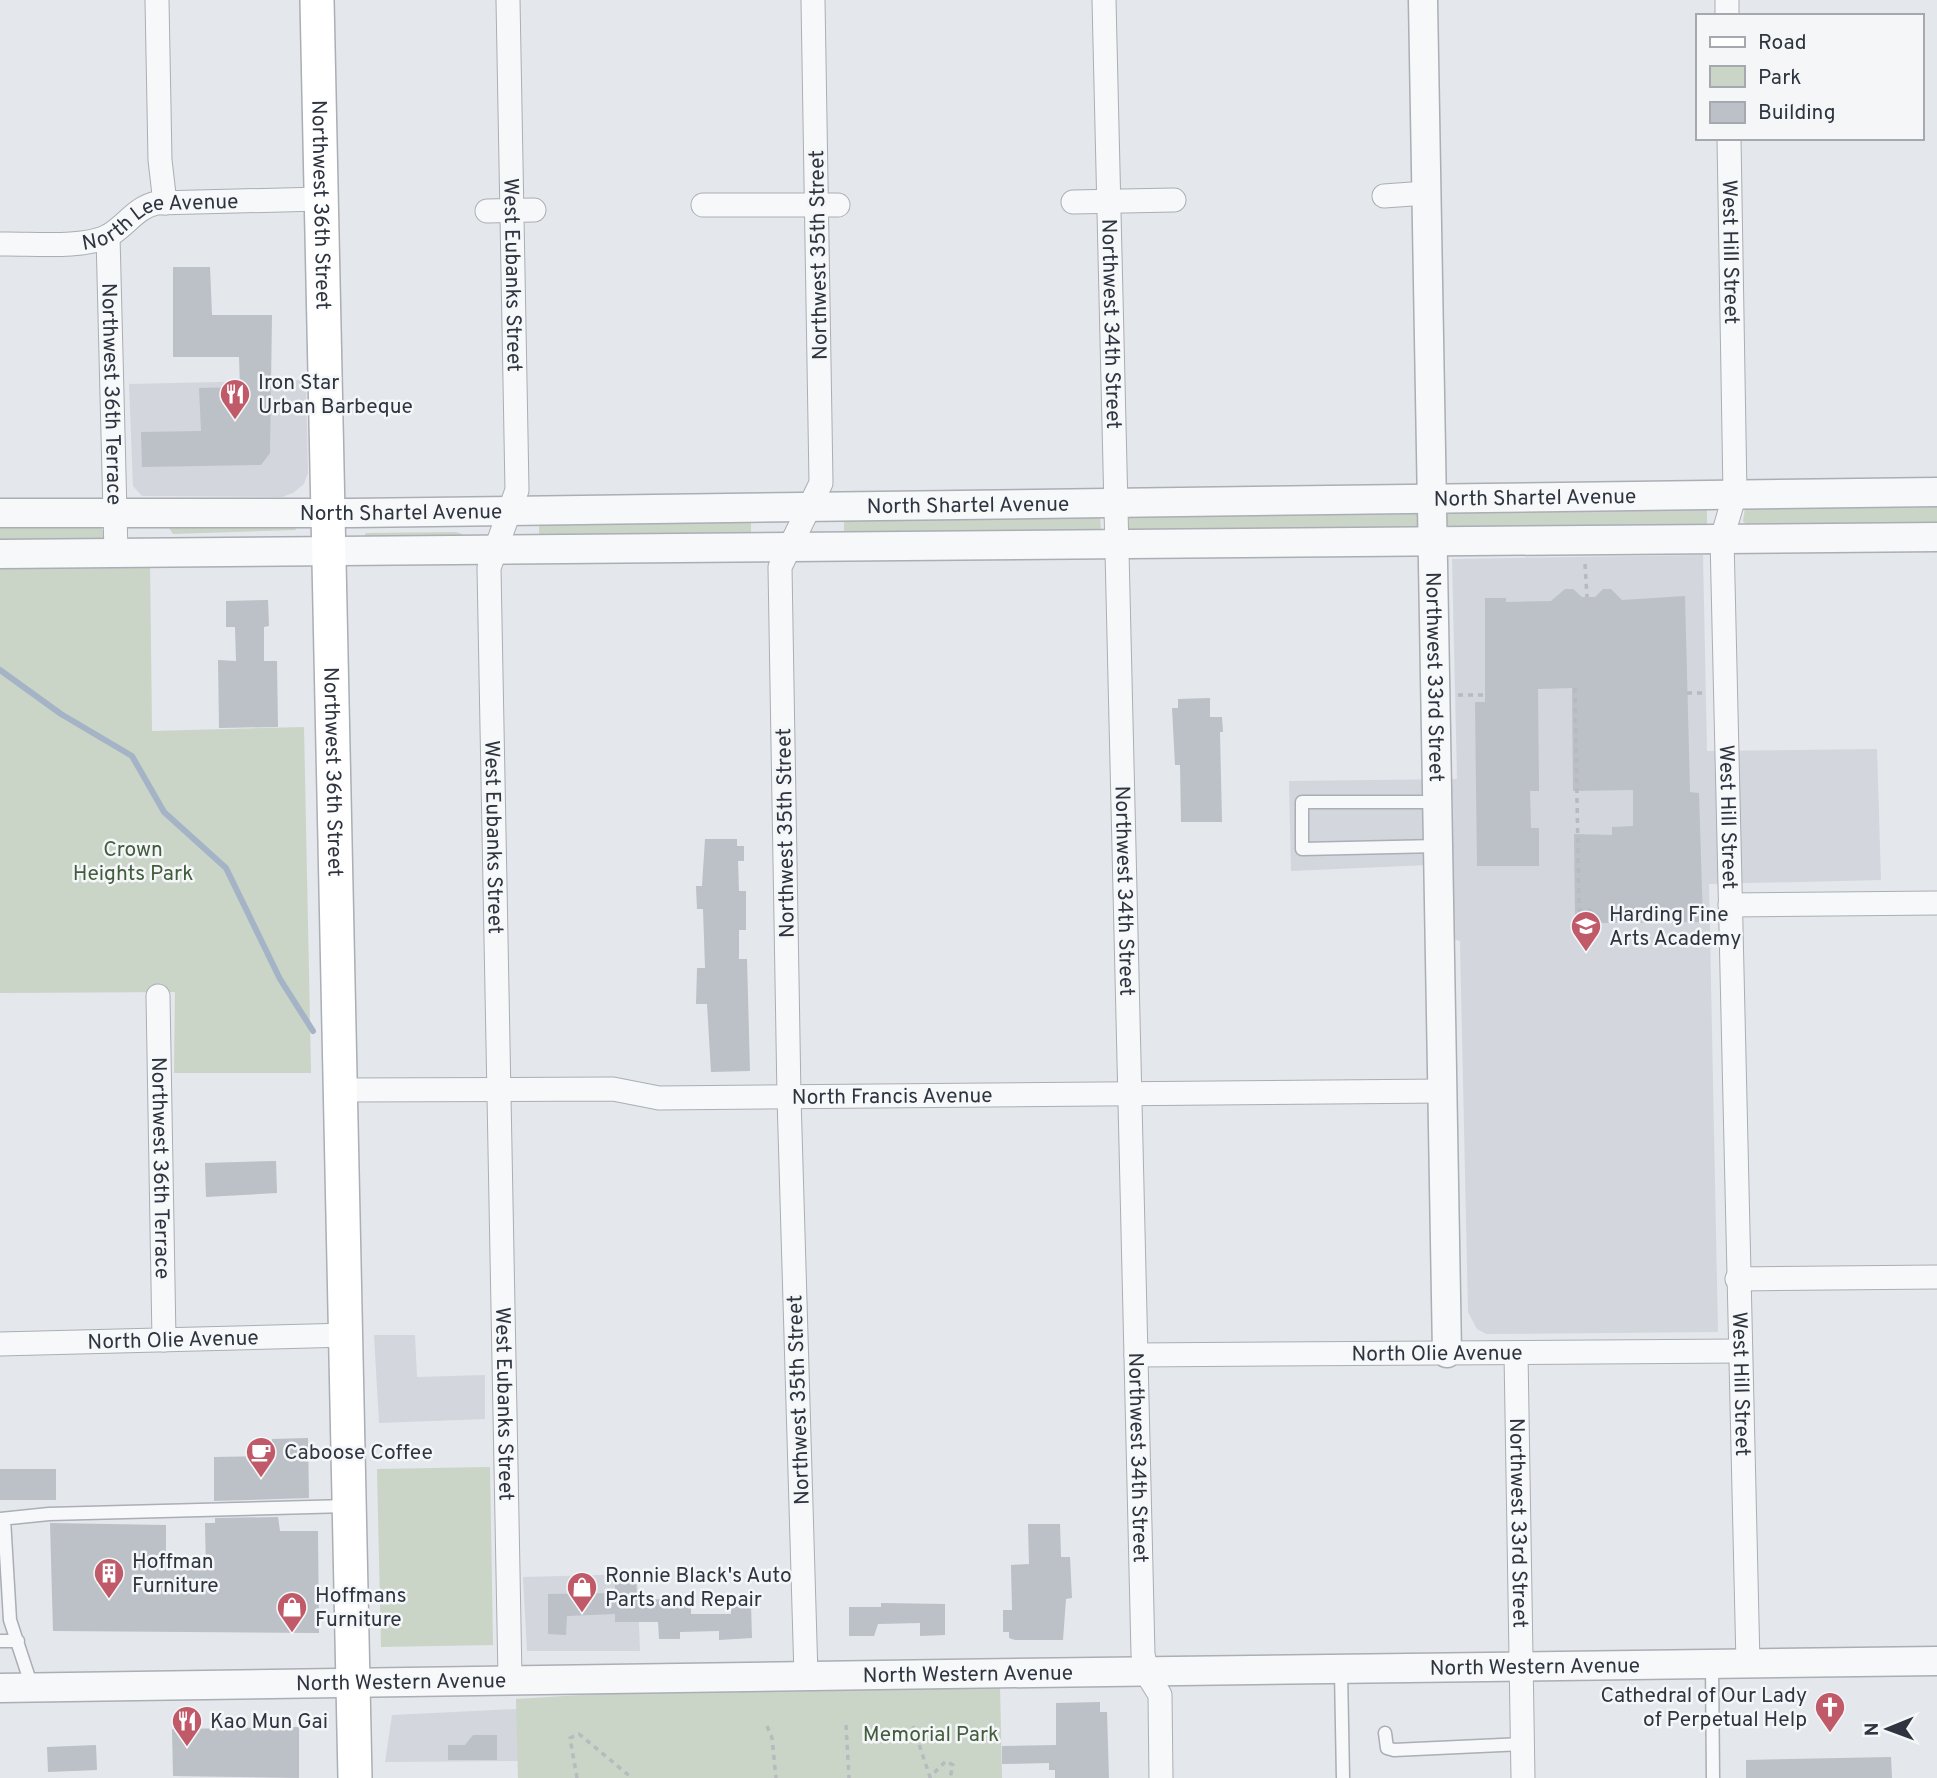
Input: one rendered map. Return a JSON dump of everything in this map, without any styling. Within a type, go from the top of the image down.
[{"type":"main road","name":"Northwest 36th Street","points":[[317,0],[348,1335],[352,1681]]},
{"type":"main road","points":[[352,1681],[355,1778]]},
{"type":"street","points":[[157,0],[160,160],[165,203]]},
{"type":"street","name":"West Eubanks Street","points":[[508,0],[522,211],[517,490],[489,568],[510,1678]]},
{"type":"street","name":"Northwest 35th Street","points":[[806,1676],[789,1097],[780,568],[821,483],[827,205],[813,0]]},
{"type":"street","name":"Northwest 34th Street","points":[[1104,0],[1143,1654],[1147,1674],[1160,1695],[1161,1778]]},
{"type":"street","name":"Northwest 33rd Street","points":[[1423,0],[1447,1353]]},
{"type":"street","name":"West Hill Street","points":[[1729,140],[1735,494],[1722,538],[1737,1279],[1748,1664]]},
{"type":"street","points":[[1384,196],[1426,193]]},
{"type":"street","name":"North Lee Avenue","points":[[0,244],[91,241],[108,236],[147,205],[321,199]]},
{"type":"street","points":[[1073,202],[1174,200]]},
{"type":"street","points":[[702,205],[827,205]]},
{"type":"street","points":[[487,211],[522,211]]},
{"type":"street","name":"Northwest 36th Terrace","points":[[108,236],[116,553]]},
{"type":"street","name":"North Shartel Avenue","points":[[0,513],[810,507],[1937,492]]},
{"type":"street","name":"North Shartel Avenue","points":[[0,554],[1937,537]]},
{"type":"street","points":[[1730,905],[1937,903]]},
{"type":"street","name":"Northwest 36th Terrace","points":[[158,996],[164,1340]]},
{"type":"street","name":"North Francis Avenue","points":[[342,1090],[613,1089],[650,1097],[1443,1091]]},
{"type":"street","points":[[1737,1279],[1937,1277]]},
{"type":"street","name":"North Olie Avenue","points":[[0,1344],[348,1335]]},
{"type":"street","name":"North Olie Avenue","points":[[1136,1355],[1739,1351]]},
{"type":"street","name":"Northwest 33rd Street","points":[[1516,1353],[1523,1778]]},
{"type":"street","name":"North Western Avenue","points":[[0,1688],[510,1678],[1147,1674],[1937,1661]]},
{"type":"lane","points":[[1437,802],[1302,802],[1302,849],[1438,846]]},
{"type":"lane","points":[[32,1687],[10,1620],[2,1519],[49,1514],[349,1506]]},
{"type":"lane","points":[[0,1641],[18,1640]]},
{"type":"lane","points":[[1712,1664],[1713,1778]]},
{"type":"lane","points":[[1341,1671],[1343,1778]]},
{"type":"lane","points":[[1385,1733],[1387,1748],[1394,1750],[1522,1744]]},
{"type":"path","points":[[1583,539],[1587,597]]},
{"type":"path","points":[[1575,688],[1579,910],[1595,911]]},
{"type":"path","points":[[1687,693],[1706,693]]},
{"type":"path","points":[[1450,695],[1485,695]]},
{"type":"path","points":[[846,1725],[849,1778]]},
{"type":"path","points":[[767,1726],[772,1738],[776,1778]]},
{"type":"path","points":[[913,1726],[929,1777],[946,1761],[953,1765],[950,1778]]},
{"type":"path","points":[[577,1778],[569,1746],[570,1738],[576,1734],[632,1778]]},
{"type":"shaded area","points":[[306,380],[308,473],[304,484],[293,493],[282,497],[142,496],[133,486],[129,384]]},
{"type":"shaded area","name":"Harding Fine Arts Academy","points":[[1703,555],[1707,751],[1877,749],[1881,880],[1709,884],[1718,1332],[1486,1334],[1477,1329],[1468,1312],[1460,941],[1452,939],[1451,864],[1291,871],[1289,781],[1457,779],[1452,559]]},
{"type":"shaded area","points":[[374,1335],[415,1335],[417,1377],[485,1375],[485,1419],[379,1423]]},
{"type":"shaded area","name":"Ronnie Black's Auto Parts and Repair","points":[[637,1574],[640,1651],[527,1651],[523,1577]]},
{"type":"shaded area","points":[[517,1709],[518,1761],[385,1762],[392,1715]]},
{"type":"green space","points":[[1937,501],[1937,527],[1748,526],[1743,521],[1745,508]]},
{"type":"green space","points":[[1707,503],[1707,529],[1446,532],[1446,506]]},
{"type":"green space","points":[[1417,507],[1417,529],[1126,535],[1126,510]]},
{"type":"green space","points":[[1100,512],[1101,534],[844,533],[844,517]]},
{"type":"green space","points":[[751,521],[751,535],[539,535],[539,523]]},
{"type":"green space","points":[[0,523],[101,525],[105,538],[101,542],[0,545]]},
{"type":"green space","points":[[172,525],[294,525],[296,530],[173,534],[169,528]]},
{"type":"green space","points":[[366,533],[462,534],[461,537],[363,538]]},
{"type":"green space","name":"Crown Heights Park","points":[[0,562],[150,562],[152,731],[304,727],[311,1073],[174,1073],[175,992],[0,993]]},
{"type":"green space","points":[[490,1467],[493,1645],[381,1647],[377,1469]]},
{"type":"green space","name":"Memorial Park","points":[[1000,1687],[1002,1778],[518,1778],[516,1699],[645,1691]]},
{"type":"building","points":[[173,267],[210,267],[212,315],[272,315],[270,453],[261,465],[142,467],[141,432],[201,431],[199,388],[240,387],[239,357],[173,357]]},
{"type":"building","points":[[1565,589],[1573,589],[1582,597],[1595,597],[1603,589],[1611,589],[1622,600],[1685,596],[1690,792],[1699,793],[1703,922],[1596,923],[1595,917],[1575,918],[1574,834],[1612,835],[1612,827],[1633,826],[1633,790],[1573,791],[1572,688],[1538,689],[1539,791],[1530,791],[1531,828],[1539,828],[1539,866],[1477,866],[1475,702],[1485,702],[1485,598],[1506,598],[1506,602],[1551,601]]},
{"type":"building","points":[[268,600],[269,626],[264,627],[264,661],[277,661],[278,727],[219,728],[218,660],[236,661],[235,627],[226,627],[226,601]]},
{"type":"building","points":[[1210,698],[1210,717],[1222,717],[1222,822],[1181,822],[1180,765],[1175,765],[1172,708],[1178,708],[1178,699]]},
{"type":"building","points":[[705,839],[737,839],[737,846],[744,846],[744,861],[738,861],[739,891],[746,891],[746,930],[739,930],[739,959],[747,959],[750,1071],[711,1072],[707,1004],[696,1004],[697,968],[705,968],[703,909],[697,909],[696,886],[702,886]]},
{"type":"building","points":[[276,1161],[277,1193],[206,1197],[205,1163]]},
{"type":"building","name":"Caboose Coffee","points":[[308,1438],[309,1498],[214,1501],[214,1457],[272,1456],[272,1439]]},
{"type":"building","points":[[0,1469],[56,1469],[56,1500],[0,1500]]},
{"type":"building","points":[[278,1517],[280,1531],[318,1531],[319,1633],[53,1631],[50,1523],[166,1525],[166,1569],[206,1568],[205,1523],[215,1523],[215,1518]]},
{"type":"building","points":[[1028,1524],[1060,1524],[1061,1557],[1070,1557],[1072,1598],[1066,1599],[1063,1640],[1015,1640],[1009,1638],[1009,1632],[1003,1632],[1003,1610],[1012,1610],[1011,1565],[1029,1564]]},
{"type":"building","points":[[615,1576],[636,1576],[637,1600],[691,1598],[691,1614],[731,1614],[731,1604],[751,1604],[752,1638],[719,1640],[719,1631],[680,1632],[680,1639],[659,1639],[658,1622],[615,1622],[615,1614],[567,1616],[566,1635],[548,1634],[548,1594],[615,1593]]},
{"type":"building","points":[[881,1603],[945,1604],[945,1635],[920,1636],[920,1623],[878,1624],[874,1636],[849,1636],[849,1607],[881,1607]]},
{"type":"building","points":[[1100,1702],[1100,1712],[1107,1712],[1109,1778],[1055,1778],[1055,1770],[1049,1770],[1049,1763],[1002,1764],[1002,1746],[1056,1745],[1056,1703]]},
{"type":"building","points":[[299,1727],[299,1778],[173,1776],[172,1729]]},
{"type":"building","points":[[473,1735],[497,1735],[497,1760],[448,1760],[448,1745],[465,1745]]},
{"type":"building","points":[[96,1745],[97,1770],[48,1772],[47,1747]]},
{"type":"building","points":[[1891,1757],[1892,1778],[1746,1778],[1746,1760]]},
{"type":"waterway","points":[[0,670],[61,714],[132,756],[164,812],[226,868],[280,979],[313,1031]]},
{"type":"place","name":"Iron Star Urban Barbeque","points":[[235,421]]},
{"type":"place","name":"Harding Fine Arts Academy","points":[[1586,953]]},
{"type":"place","name":"Caboose Coffee","points":[[261,1479]]},
{"type":"place","name":"Hoffman Furniture","points":[[109,1600]]},
{"type":"place","name":"Ronnie Black's Auto Parts and Repair","points":[[582,1614]]},
{"type":"place","name":"Hoffmans Furniture","points":[[292,1634]]},
{"type":"place","name":"Cathedral of Our Lady of Perpetual Help","points":[[1830,1734]]},
{"type":"place","name":"Kao Mun Gai","points":[[187,1748]]}]
